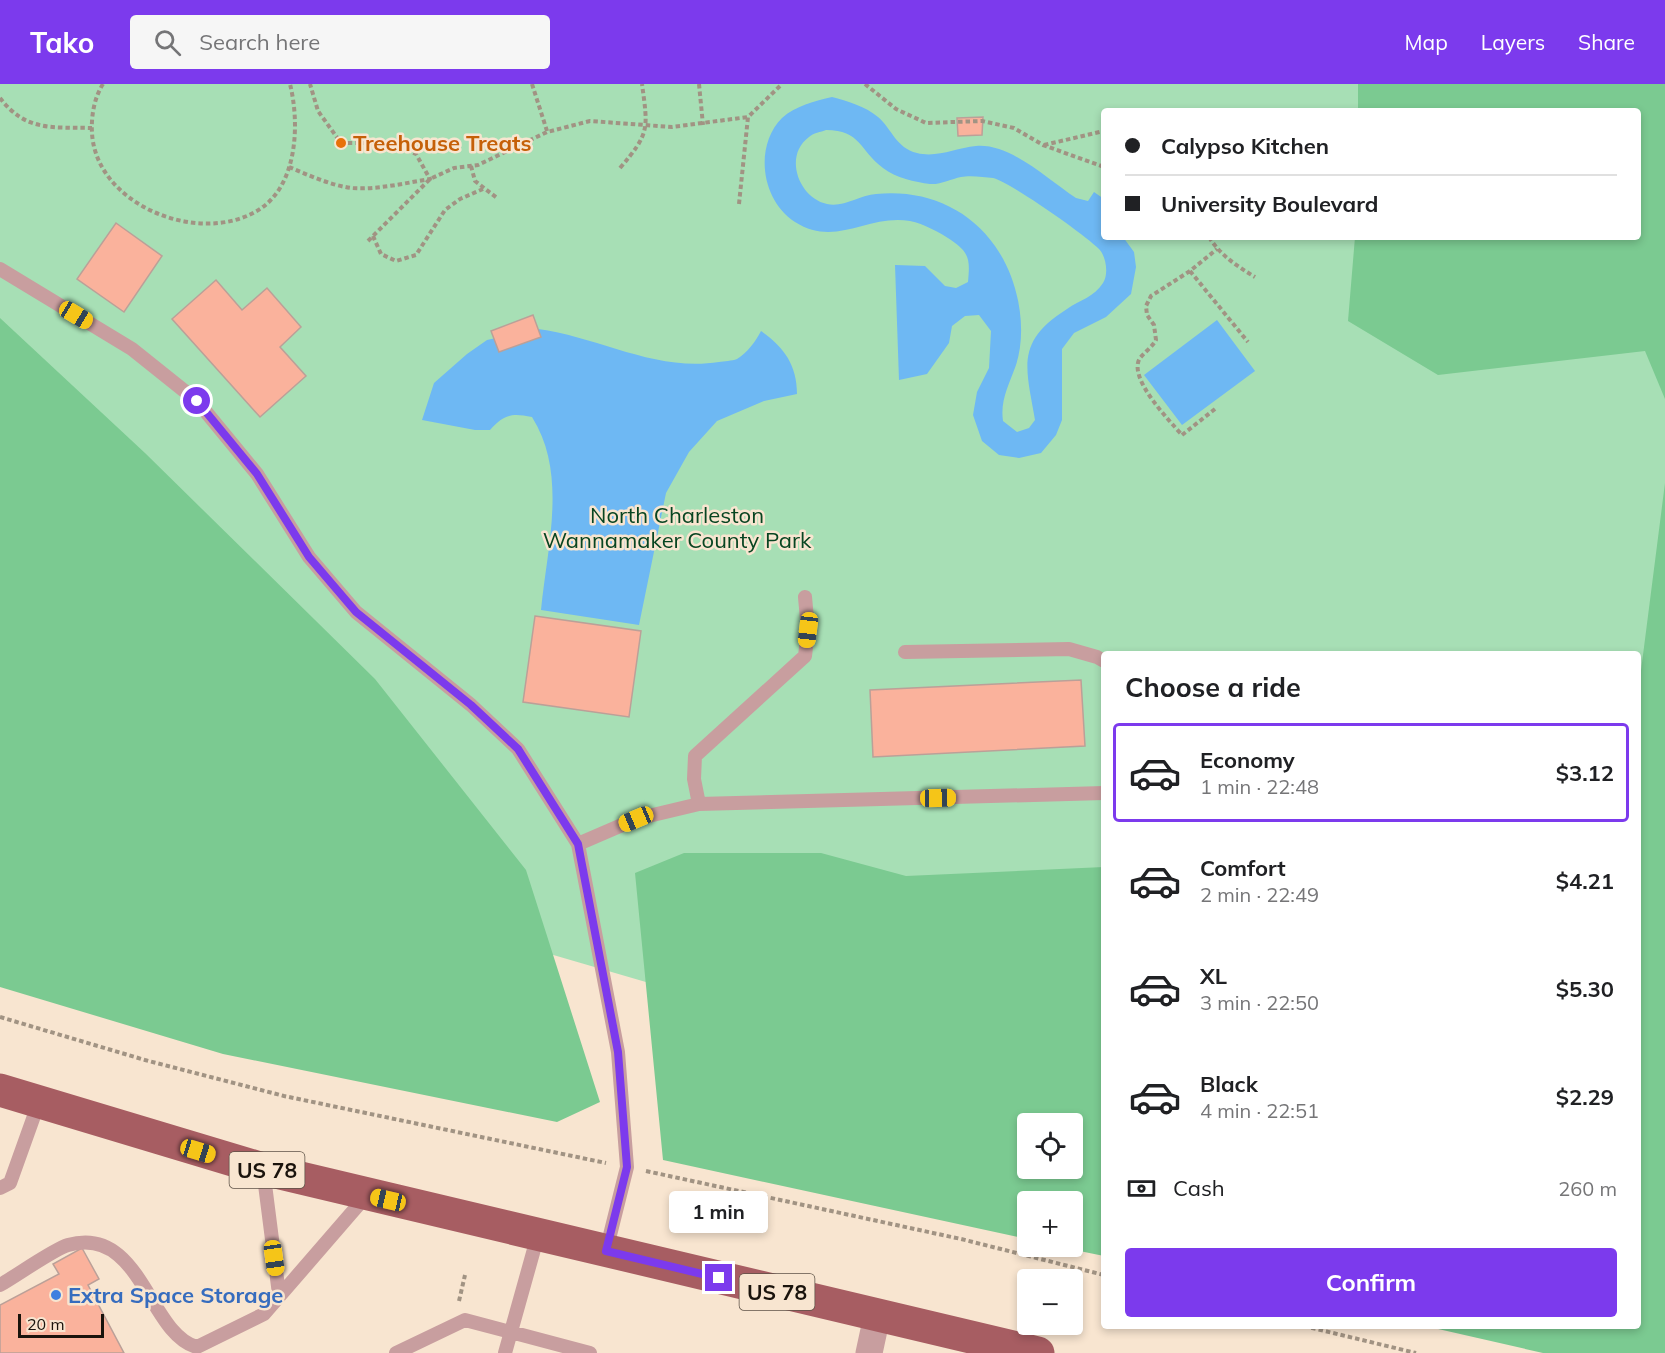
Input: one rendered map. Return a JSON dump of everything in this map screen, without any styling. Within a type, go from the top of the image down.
[{"type":"main road","name":"US 78","points":[[0,1089],[263,1169],[1038,1353]]},
{"type":"street","points":[[868,1353],[877,1316]]},
{"type":"lane","points":[[0,269],[132,349],[197,401],[257,474],[309,557],[356,612],[471,705],[518,749],[578,844],[618,1052],[627,1167],[606,1251]]},
{"type":"lane","points":[[699,804],[693,779],[695,756],[805,656],[808,630],[805,597]]},
{"type":"lane","points":[[905,652],[1069,649],[1101,659]]},
{"type":"lane","points":[[578,844],[636,819],[699,804],[1101,793]]},
{"type":"lane","points":[[0,1188],[10,1183],[39,1102]]},
{"type":"lane","points":[[263,1169],[279,1294]]},
{"type":"lane","points":[[0,1286],[68,1245],[94,1244],[120,1255],[173,1330],[185,1344],[197,1347],[264,1314],[367,1195]]},
{"type":"lane","points":[[505,1353],[538,1235]]},
{"type":"lane","points":[[396,1353],[465,1320],[590,1353]]},
{"type":"path","points":[[103,84],[93,111],[92,128],[93,151],[105,172],[120,189],[144,208],[206,225],[256,212],[271,199],[286,177],[294,154],[295,105],[290,84]]},
{"type":"path","points":[[310,84],[318,111],[341,142],[390,142],[416,154],[430,179]]},
{"type":"path","points":[[532,84],[547,132]]},
{"type":"path","points":[[620,168],[639,145],[648,126],[642,84]]},
{"type":"path","points":[[699,84],[703,124]]},
{"type":"path","points":[[289,167],[351,188],[430,179],[454,168],[471,166],[547,132],[590,121],[672,127],[748,117],[782,84]]},
{"type":"path","points":[[865,84],[896,109],[926,123],[982,121],[1014,128],[1043,145],[1101,166]]},
{"type":"path","points":[[0,98],[22,120],[40,126],[92,128]]},
{"type":"path","points":[[740,204],[748,117]]},
{"type":"path","points":[[1043,145],[1101,132]]},
{"type":"path","points":[[471,166],[476,181],[483,189],[497,198]]},
{"type":"path","points":[[368,241],[430,179]]},
{"type":"path","points":[[373,236],[381,254],[396,261],[416,255],[445,210],[460,199],[483,189]]},
{"type":"path","points":[[1211,240],[1233,264],[1256,277]]},
{"type":"path","points":[[1215,409],[1182,435],[1149,396],[1137,369],[1140,359],[1156,340],[1154,325],[1147,315],[1146,306],[1151,296],[1190,272],[1217,249]]},
{"type":"path","points":[[1190,272],[1248,342]]},
{"type":"path","points":[[0,1017],[145,1060],[284,1096],[962,1239],[1101,1274]]},
{"type":"path","points":[[1316,1329],[1416,1353]]},
{"type":"green space","name":"North Charleston Wannamaker County Park","points":[[0,84],[1665,84],[1665,1107],[1641,1130],[1641,651],[1101,651],[1101,1115],[0,793]]},
{"type":"green space","points":[[1358,84],[1665,84],[1665,399],[1645,351],[1438,375],[1348,321],[1355,240],[1641,240],[1641,108],[1358,108]]},
{"type":"green space","points":[[0,318],[145,453],[375,679],[526,870],[600,1102],[557,1122],[223,1054],[0,987]]},
{"type":"green space","points":[[1665,483],[1665,1353],[1543,1353],[1438,1329],[1641,1329],[1641,671]]},
{"type":"green space","points":[[684,853],[821,853],[906,876],[1101,867],[1101,1255],[1083,1252],[1083,1191],[1017,1191],[1017,1237],[663,1160],[635,873]]},
{"type":"water","points":[[832,97],[844,100],[873,113],[899,143],[910,151],[939,154],[976,146],[1002,150],[1029,164],[1076,198],[1088,201],[1094,192],[1101,197],[1101,240],[1125,240],[1134,252],[1136,267],[1131,294],[1106,317],[1074,333],[1062,349],[1062,420],[1056,435],[1041,453],[1019,458],[999,455],[982,441],[973,415],[977,392],[989,368],[991,331],[979,315],[965,316],[952,326],[949,343],[927,374],[899,380],[895,265],[925,266],[945,286],[956,288],[968,282],[969,262],[962,249],[936,231],[910,221],[894,220],[838,231],[824,232],[810,229],[795,222],[775,200],[765,172],[767,143],[782,118],[806,104]],"holes":[[[826,130],[846,133],[859,142],[883,168],[906,179],[934,184],[973,176],[993,178],[1002,182],[1064,221],[1101,252],[1106,270],[1103,283],[1091,295],[1050,321],[1032,345],[1027,370],[1035,420],[1029,428],[1017,432],[1003,421],[1004,399],[1019,351],[1021,320],[1010,273],[995,246],[984,232],[958,211],[927,198],[894,193],[870,195],[833,205],[817,200],[809,194],[802,185],[796,165],[801,145],[811,136]]]},
{"type":"water","points":[[1217,320],[1255,371],[1182,425],[1144,375]]},
{"type":"water","points":[[538,329],[561,333],[650,358],[695,364],[737,359],[751,347],[761,331],[782,350],[795,374],[797,394],[764,401],[717,421],[689,452],[666,493],[639,625],[541,610],[550,536],[552,487],[543,439],[532,417],[509,416],[490,430],[475,430],[422,420],[434,383],[467,354],[487,340]]},
{"type":"building","points":[[983,117],[982,135],[958,136],[957,118]]},
{"type":"building","points":[[116,223],[162,256],[124,312],[77,279]]},
{"type":"building","points":[[216,280],[242,310],[267,288],[301,327],[280,347],[306,376],[260,417],[172,319]]},
{"type":"building","points":[[533,315],[541,337],[499,352],[491,331]]},
{"type":"building","points":[[535,616],[641,631],[629,717],[523,702]]},
{"type":"building","points":[[1081,680],[1085,746],[873,757],[870,690]]},
{"type":"building","name":"Extra Space Storage","points":[[82,1248],[99,1279],[88,1285],[124,1353],[0,1353],[0,1305],[59,1274],[53,1264]]},
{"type":"place","name":"Treehouse Treats","points":[[341,143]]},
{"type":"place","name":"Extra Space Storage","points":[[56,1295]]},
{"type":"route","points":[[197,401],[257,474],[309,557],[356,612],[471,705],[518,749],[578,844],[618,1052],[627,1167],[606,1251],[719,1278]]}]
